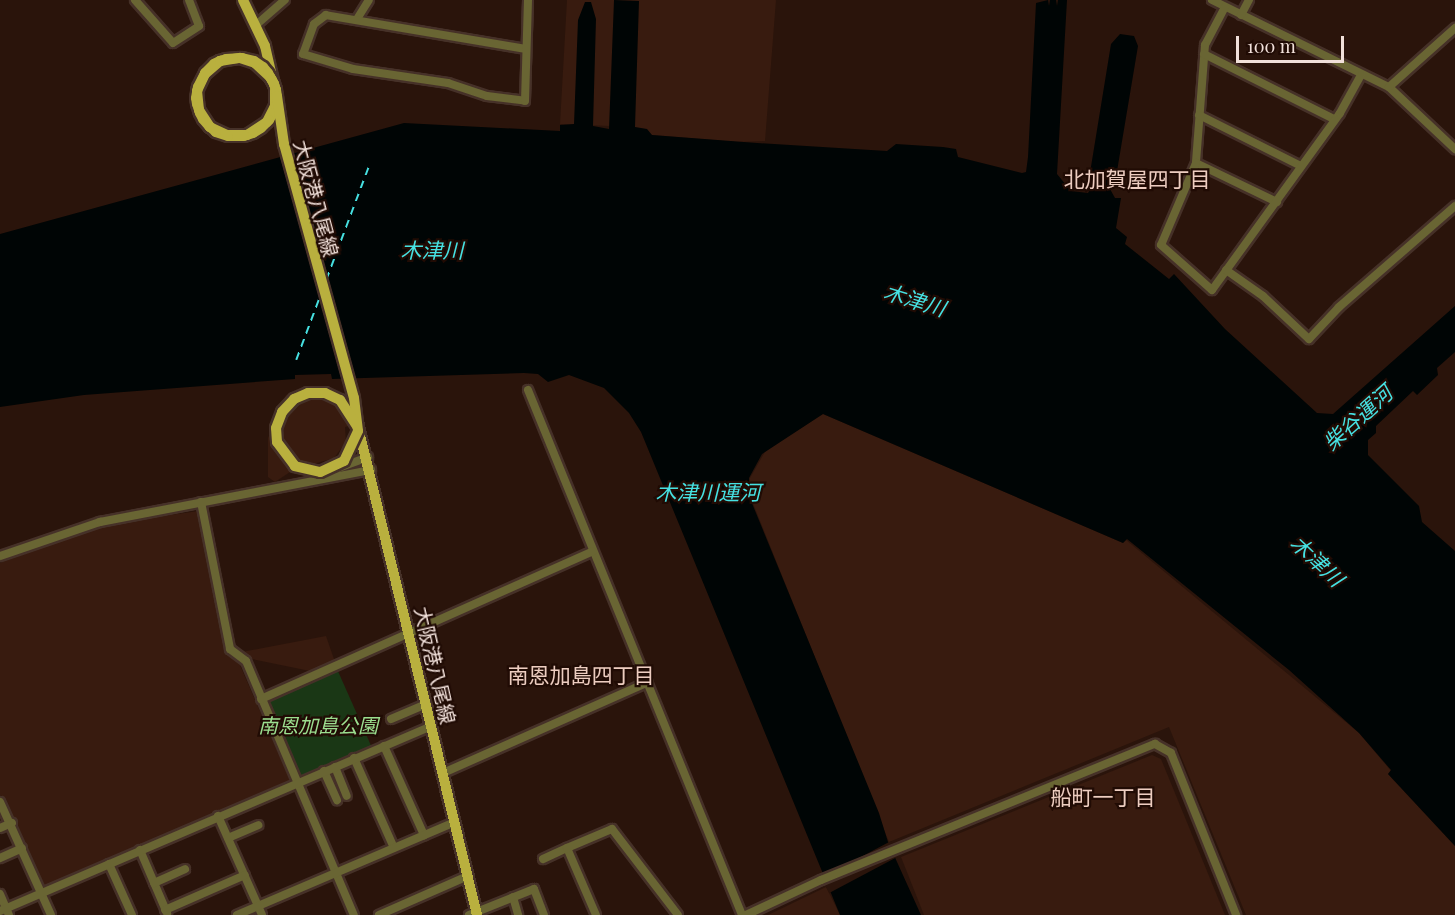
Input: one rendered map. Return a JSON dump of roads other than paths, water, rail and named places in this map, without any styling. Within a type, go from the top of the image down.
[{"type":"main road","name":"大阪港八尾線","points":[[243,0],[256,25],[276,90],[275,106],[267,123],[247,135],[227,135],[210,127],[199,110],[197,91],[205,74],[220,61],[240,58],[255,63],[270,76],[274,84],[276,90],[276,96],[275,106],[273,113],[269,120],[265,125],[253,134],[244,136],[228,136],[216,132],[211,128],[204,121],[200,113],[197,104],[197,94],[198,87],[205,73],[214,64],[220,61],[226,59],[242,58],[254,61],[263,67],[268,73],[272,80],[274,84],[276,90],[286,155],[354,398],[357,415],[358,426],[356,441],[350,453],[339,465],[332,469],[326,471],[320,472],[305,471],[298,468],[292,464],[284,455],[280,448],[278,442],[276,433],[277,424],[282,412],[294,399],[308,393],[312,393],[325,393],[340,400],[346,406],[352,414],[354,417],[356,422],[357,426],[357,433],[350,453],[334,468],[317,472],[295,466],[282,452],[277,433],[282,412],[297,398],[312,393],[333,397],[345,406],[349,410],[352,414],[356,420],[359,426],[468,876],[474,914]]},
{"type":"street","points":[[148,0],[137,3],[167,40],[175,43],[200,24],[189,0]]},
{"type":"street","points":[[256,25],[285,0]]},
{"type":"street","points":[[357,20],[369,0]]},
{"type":"street","points":[[526,49],[326,15],[314,24],[303,54],[353,69],[448,83],[488,96],[525,101],[528,0]]},
{"type":"street","points":[[1212,0],[1389,87],[1455,149]]},
{"type":"street","points":[[1241,15],[1249,0]]},
{"type":"street","points":[[1225,7],[1204,54],[1196,163],[1161,245],[1212,290],[1277,202],[1361,75]]},
{"type":"street","points":[[1389,87],[1455,28]]},
{"type":"street","points":[[1204,54],[1334,119]]},
{"type":"street","points":[[1198,115],[1301,166]]},
{"type":"street","points":[[1196,163],[1277,202]]},
{"type":"street","points":[[1226,270],[1263,296],[1310,339],[1339,307],[1455,206]]},
{"type":"street","points":[[528,390],[744,915],[897,848],[1149,746],[1162,745],[1171,753],[1236,915]]},
{"type":"street","points":[[293,485],[368,457]]},
{"type":"street","points":[[0,556],[100,522],[371,470]]},
{"type":"street","points":[[201,502],[230,649],[246,661],[354,915]]},
{"type":"street","points":[[261,699],[593,551]]},
{"type":"street","points":[[443,773],[648,682]]},
{"type":"street","points":[[391,719],[427,704]]},
{"type":"street","points":[[0,894],[5,912],[41,893],[432,726]]},
{"type":"street","points":[[384,746],[424,835]]},
{"type":"street","points":[[354,758],[394,848]]},
{"type":"street","points":[[335,767],[347,796]]},
{"type":"street","points":[[324,771],[337,800]]},
{"type":"street","points":[[0,802],[12,823],[51,915]]},
{"type":"street","points":[[219,816],[262,915]]},
{"type":"street","points":[[237,915],[455,822]]},
{"type":"street","points":[[0,828],[12,823]]},
{"type":"street","points":[[228,838],[258,825]]},
{"type":"street","points":[[543,859],[612,829],[678,915]]},
{"type":"street","points":[[0,858],[22,848]]},
{"type":"street","points":[[567,848],[596,915]]},
{"type":"street","points":[[140,850],[166,913],[245,875]]},
{"type":"street","points":[[110,864],[132,915]]},
{"type":"street","points":[[154,883],[185,869]]},
{"type":"street","points":[[379,915],[468,876]]},
{"type":"street","points":[[474,914],[534,889],[544,915]]},
{"type":"street","points":[[513,897],[518,915]]},
{"type":"water","points":[[614,0],[639,1],[635,127],[647,129],[652,135],[887,151],[896,144],[943,147],[956,149],[958,157],[1022,173],[1026,172],[1028,157],[1036,3],[1048,0],[1049,6],[1050,0],[1056,0],[1057,6],[1058,0],[1067,0],[1057,174],[1071,191],[1088,193],[1091,188],[1101,189],[1088,185],[1111,44],[1120,34],[1134,36],[1138,46],[1114,189],[1110,189],[1115,198],[1121,198],[1116,228],[1127,237],[1125,244],[1169,279],[1174,274],[1225,329],[1317,413],[1333,414],[1455,306],[1455,352],[1437,368],[1438,375],[1417,395],[1413,391],[1376,426],[1376,433],[1368,440],[1368,455],[1419,506],[1422,522],[1455,551],[1455,846],[1388,774],[1391,770],[1359,733],[1289,670],[1127,539],[1123,543],[823,414],[762,454],[749,478],[749,496],[879,813],[888,842],[921,915],[840,915],[641,432],[629,413],[604,388],[569,375],[548,382],[538,374],[524,373],[332,379],[331,374],[295,375],[295,379],[84,395],[0,407],[0,234],[404,123],[560,131],[560,125],[574,124],[578,20],[585,2],[591,2],[596,19],[593,126],[609,129]]},
{"type":"district","name":"北加賀屋四丁目","points":[[1137,178]]},
{"type":"district","name":"南恩加島四丁目","points":[[581,674]]},
{"type":"district","name":"船町一丁目","points":[[1103,796]]},
{"type":"water label","name":"木津川","points":[[432,249]]},
{"type":"water label","name":"木津川","points":[[915,299]]},
{"type":"water label","name":"柴谷運河","points":[[1357,417]]},
{"type":"water label","name":"木津川運河","points":[[708,491]]},
{"type":"water label","name":"木津川","points":[[1318,560]]},
{"type":"park label","name":"南恩加島公園","points":[[318,724]]}]
